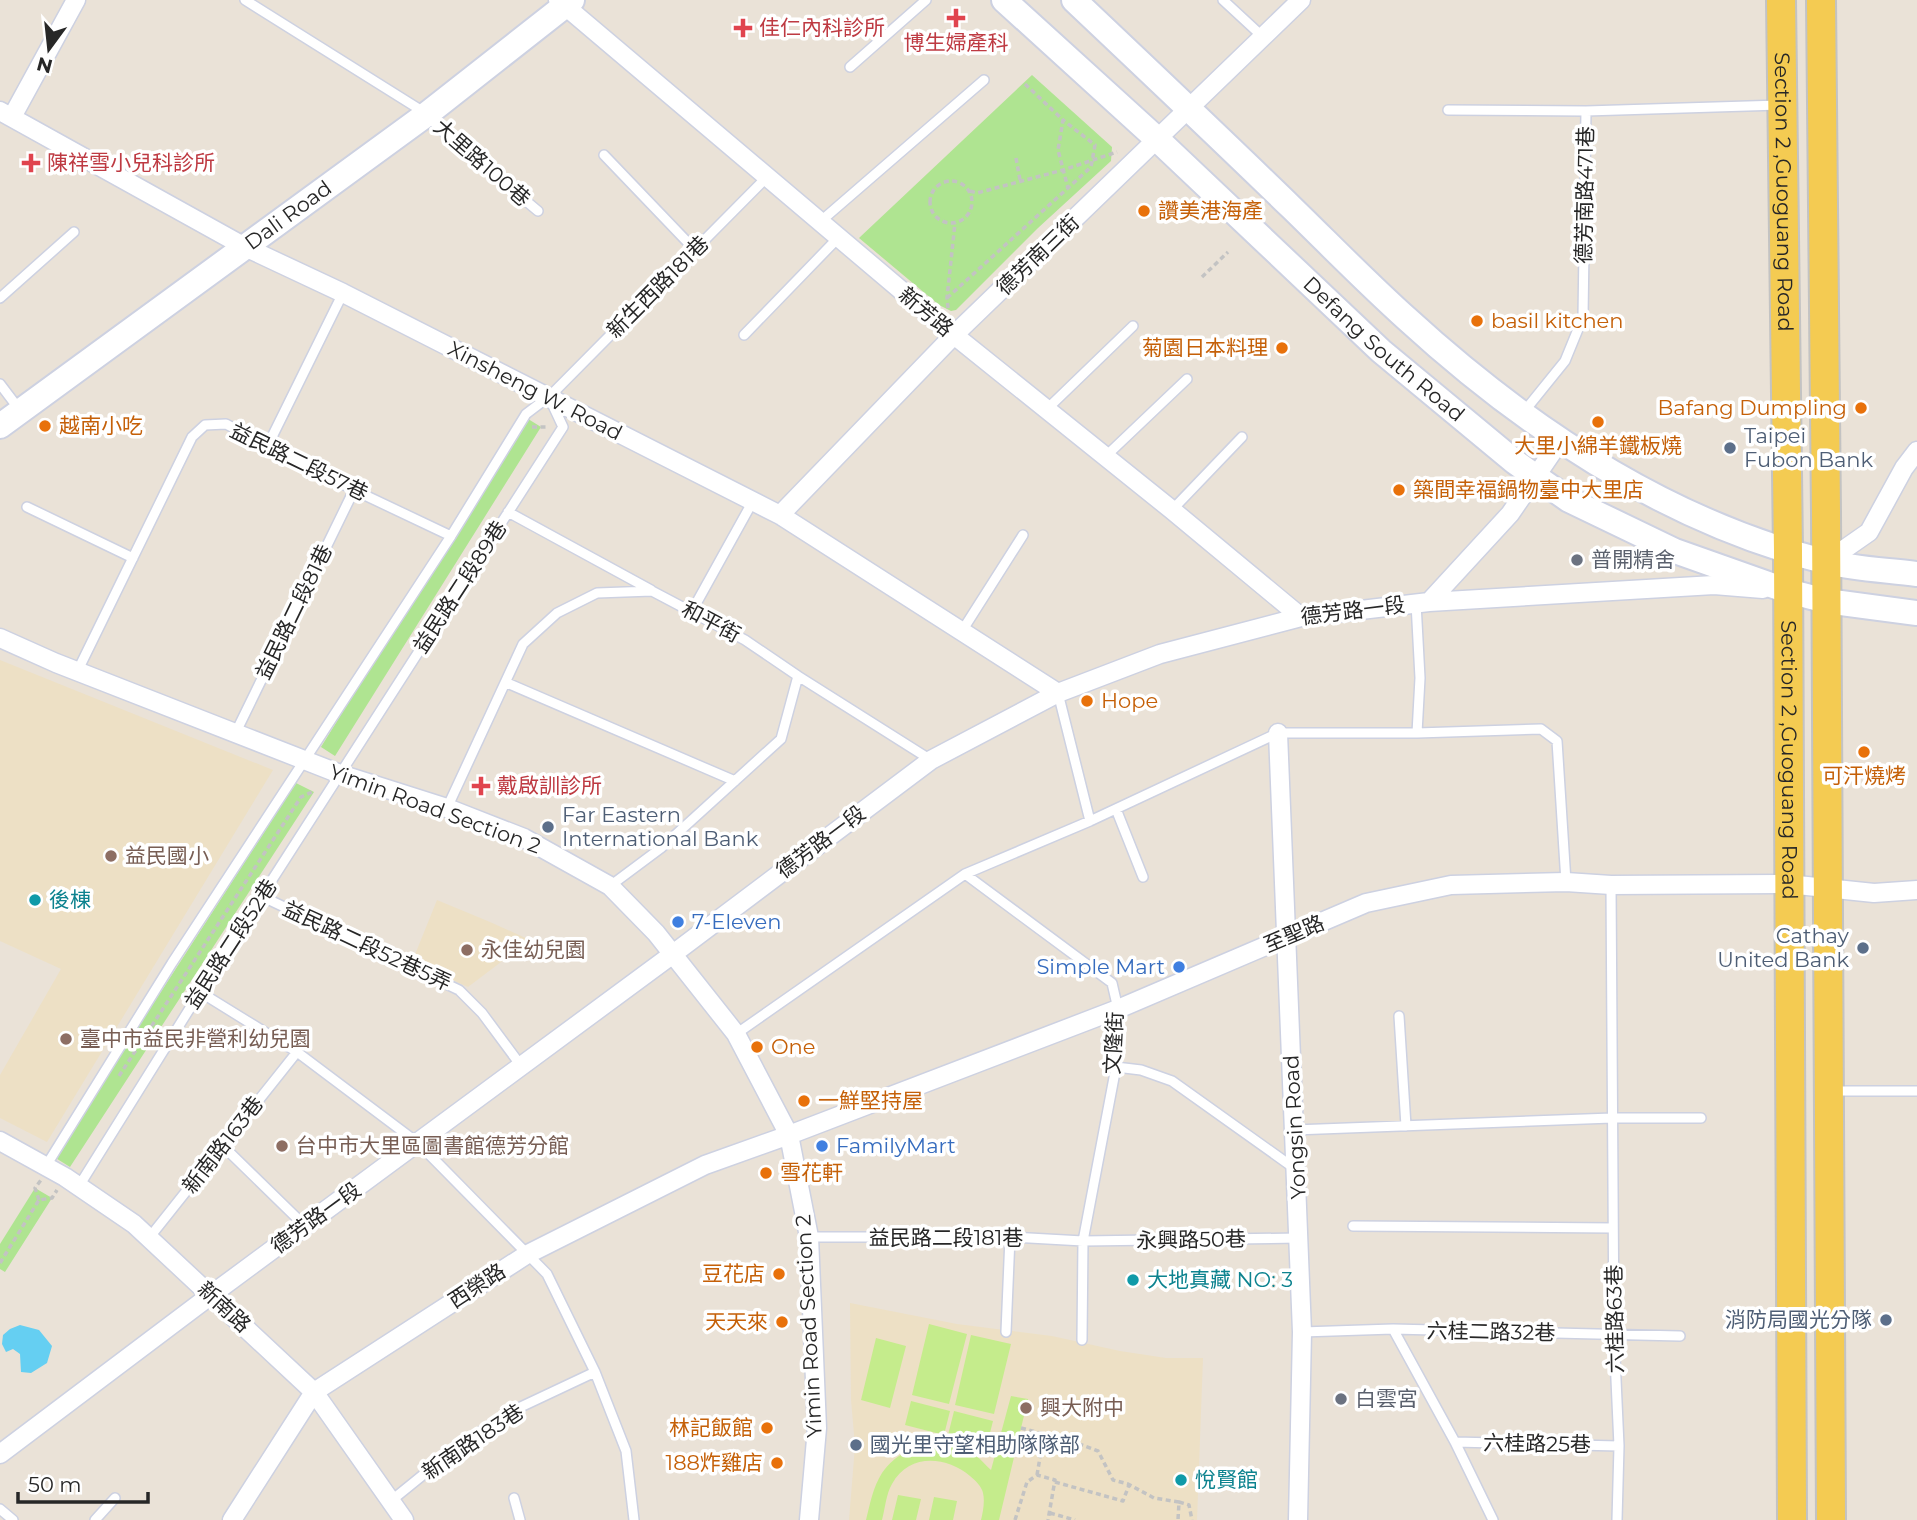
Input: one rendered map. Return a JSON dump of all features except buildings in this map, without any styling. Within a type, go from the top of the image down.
[{"type":"main road","name":"Section 2 ,Guoguang Road","points":[[1781,0],[1788,551],[1792,1520]]},
{"type":"main road","name":"Section 2 ,Guoguang Road","points":[[1821,0],[1831,1520]]},
{"type":"main road","points":[[1790,1317],[1830,1317]]},
{"type":"street","points":[[6,114],[76,0]]},
{"type":"street","name":"Defang South Road","points":[[1004,0],[1157,139],[1381,351],[1534,477],[1569,500],[1675,551],[1788,591],[1826,601],[1917,613]]},
{"type":"street","name":"Defang South Road","points":[[1073,0],[1189,108],[1407,320],[1522,414],[1560,440],[1632,485],[1703,520],[1826,562],[1917,574]]},
{"type":"street","name":"德芳南三街","points":[[780,515],[954,335],[1301,0]]},
{"type":"street","name":"Dali Road","points":[[0,426],[427,114],[565,2]]},
{"type":"street","name":"新芳路","points":[[565,2],[954,335],[1301,617]]},
{"type":"street","name":"Xinsheng W. Road","points":[[6,114],[245,247],[343,293],[780,515],[1058,693]]},
{"type":"street","points":[[1423,602],[1510,514],[1560,440]]},
{"type":"street","points":[[1826,562],[1869,532],[1904,468],[1917,451]]},
{"type":"street","name":"德芳路一段","points":[[0,1454],[931,760],[1058,693],[1160,654],[1301,617],[1423,602],[1581,595],[1714,585],[1788,591]]},
{"type":"street","name":"Yimin Road Section 2","points":[[0,638],[234,734],[340,774],[447,808],[541,846],[610,886],[673,954],[736,1034],[789,1135],[808,1237],[817,1428],[809,1520]]},
{"type":"street","name":"Yongsin Road","points":[[1278,733],[1302,1332],[1298,1520]]},
{"type":"street","name":"至聖路","points":[[789,1135],[1118,1009],[1366,903],[1451,885],[1566,882],[1611,885],[1788,884],[1874,893],[1917,890]]},
{"type":"street","name":"西榮路","points":[[232,1520],[314,1392],[526,1255],[705,1165],[789,1135]]},
{"type":"street","name":"新南路","points":[[0,1141],[79,1186],[134,1224],[211,1295],[314,1392],[404,1520]]},
{"type":"lane","name":"大里路100巷","points":[[245,0],[427,114],[440,129],[538,211]]},
{"type":"lane","points":[[850,67],[926,0]]},
{"type":"lane","points":[[1223,0],[1263,37]]},
{"type":"lane","points":[[821,221],[984,80]]},
{"type":"lane","name":"德芳南路471巷","points":[[1522,414],[1565,361],[1583,317],[1586,111],[1781,105]]},
{"type":"lane","points":[[1448,110],[1586,111]]},
{"type":"lane","points":[[604,155],[695,250]]},
{"type":"lane","name":"新生西路181巷","points":[[548,398],[767,177]]},
{"type":"lane","points":[[0,298],[74,232]]},
{"type":"lane","points":[[744,335],[838,238]]},
{"type":"lane","points":[[268,445],[343,293]]},
{"type":"lane","points":[[1047,409],[1133,326]]},
{"type":"lane","points":[[1106,456],[1187,379]]},
{"type":"lane","points":[[0,384],[20,411]]},
{"type":"lane","name":"益民路二段89巷","points":[[304,760],[451,536],[526,414],[548,398],[563,427],[340,774]]},
{"type":"lane","name":"益民路二段57巷","points":[[78,670],[192,437],[205,425],[226,424],[451,536]]},
{"type":"lane","points":[[1172,510],[1242,437]]},
{"type":"lane","name":"益民路二段81巷","points":[[234,734],[354,490]]},
{"type":"lane","points":[[692,611],[753,501]]},
{"type":"lane","points":[[27,508],[132,558]]},
{"type":"lane","points":[[508,512],[652,591]]},
{"type":"lane","points":[[962,631],[1023,535]]},
{"type":"lane","name":"和平街","points":[[447,808],[507,683],[523,643],[557,613],[597,593],[652,591],[746,640],[931,760]]},
{"type":"lane","points":[[1417,733],[1423,602]]},
{"type":"lane","points":[[610,886],[661,848],[781,739],[798,676]]},
{"type":"lane","points":[[507,683],[735,781]]},
{"type":"lane","points":[[1058,693],[1090,821]]},
{"type":"lane","points":[[736,1034],[965,874],[1090,821],[1278,733],[1417,733],[1541,729],[1557,741],[1566,882]]},
{"type":"lane","name":"益民路二段52巷","points":[[46,1166],[172,963],[304,760]]},
{"type":"lane","name":"益民路二段52巷","points":[[79,1186],[340,774]]},
{"type":"lane","points":[[1116,809],[1143,877]]},
{"type":"lane","name":"文隆街","points":[[965,874],[1112,983],[1118,1009],[1116,1067],[1083,1241],[1082,1340]]},
{"type":"lane","name":"六桂路63巷","points":[[1611,885],[1614,1335],[1619,1446],[1616,1520]]},
{"type":"lane","name":"益民路二段52巷5弄","points":[[261,897],[459,990],[482,1013],[522,1067]]},
{"type":"lane","points":[[200,992],[297,1052],[418,1143],[547,1274],[595,1372],[626,1451],[634,1520]]},
{"type":"lane","points":[[1399,1016],[1406,1126]]},
{"type":"lane","name":"新南路163巷","points":[[149,1238],[297,1052]]},
{"type":"lane","points":[[1116,1067],[1141,1070],[1172,1081],[1297,1170]]},
{"type":"lane","points":[[1828,1091],[1917,1091]]},
{"type":"lane","points":[[1294,1130],[1612,1118],[1701,1118]]},
{"type":"lane","points":[[223,1146],[305,1226]]},
{"type":"lane","points":[[1353,1227],[1613,1228]]},
{"type":"lane","name":"益民路二段181巷","points":[[808,1237],[1010,1237],[1083,1241]]},
{"type":"lane","points":[[1006,1332],[1010,1237]]},
{"type":"lane","name":"永興路50巷","points":[[1083,1241],[1299,1238]]},
{"type":"lane","points":[[1393,1329],[1493,1520]]},
{"type":"lane","name":"六桂二路32巷","points":[[1302,1332],[1393,1329],[1680,1336]]},
{"type":"lane","name":"新南路183巷","points":[[392,1500],[455,1449],[510,1412],[595,1372]]},
{"type":"lane","name":"六桂路25巷","points":[[1455,1443],[1619,1446]]},
{"type":"lane","points":[[94,1520],[116,1498]]},
{"type":"lane","points":[[514,1498],[520,1520]]},
{"type":"lane","points":[[0,1509],[13,1520]]},
{"type":"path","points":[[955,223],[947,300],[1091,167],[1095,145],[1063,120],[1025,84]]},
{"type":"path","points":[[1063,120],[1058,150],[1068,188]]},
{"type":"path","points":[[970,191],[973,205],[964,220],[946,223],[933,215],[930,200],[932,192],[941,183],[950,181],[977,193],[1116,152]]},
{"type":"path","points":[[1016,158],[1020,180]]},
{"type":"path","points":[[1202,277],[1228,252]]},
{"type":"path","points":[[530,427],[541,427]]},
{"type":"path","points":[[119,1076],[301,797],[314,792]]},
{"type":"path","points":[[0,1263],[39,1200],[36,1188]]},
{"type":"path","points":[[39,1200],[52,1198]]},
{"type":"path","points":[[1021,1428],[1098,1451],[1112,1480],[1129,1485],[1154,1498],[1189,1505],[1192,1520]]},
{"type":"path","points":[[1015,1520],[1027,1482],[1037,1475],[1044,1434]]},
{"type":"path","points":[[1037,1475],[1123,1501],[1129,1485]]},
{"type":"path","points":[[1048,1520],[1055,1482]]},
{"type":"path","points":[[1178,1520],[1179,1502]]},
{"type":"path","points":[[1050,1513],[1075,1520]]},
{"type":"shaded area","name":"益民國小","points":[[0,660],[273,770],[47,1142],[0,1118],[0,1075],[61,969],[0,941]]},
{"type":"shaded area","name":"永佳幼兒園","points":[[437,900],[530,940],[468,987],[412,962]]},
{"type":"shaded area","name":"興大附中","points":[[850,1303],[957,1324],[1052,1336],[1120,1351],[1166,1358],[1203,1358],[1197,1520],[849,1520],[855,1446],[851,1400]]},
{"type":"green space","points":[[1032,75],[1112,147],[1111,161],[1038,228],[956,310],[951,311],[939,305],[859,238]]},
{"type":"green space","points":[[525,417],[541,427],[335,756],[321,747]]},
{"type":"green space","points":[[296,783],[314,792],[70,1167],[54,1157]]},
{"type":"green space","points":[[35,1188],[52,1198],[5,1272],[0,1269],[0,1244]]},
{"type":"green space","points":[[929,1324],[967,1334],[949,1404],[912,1395]]},
{"type":"green space","points":[[971,1335],[1011,1344],[994,1414],[955,1405]]},
{"type":"green space","points":[[876,1338],[906,1346],[890,1408],[861,1400]]},
{"type":"green space","points":[[1011,1396],[1028,1399],[999,1520],[981,1520],[983,1493],[972,1478],[950,1464],[928,1461],[908,1467],[899,1474],[888,1492],[882,1520],[866,1520],[882,1473],[901,1455],[912,1449],[938,1444],[963,1449],[975,1455],[991,1470]]},
{"type":"green space","points":[[911,1401],[950,1411],[944,1435],[905,1425]]},
{"type":"green space","points":[[954,1411],[993,1421],[987,1445],[948,1435]]},
{"type":"green space","points":[[898,1495],[921,1499],[916,1520],[892,1520]]},
{"type":"green space","points":[[934,1497],[957,1501],[953,1520],[929,1520]]},
{"type":"water","points":[[20,1325],[39,1330],[52,1346],[47,1363],[31,1373],[21,1372],[20,1354],[13,1349],[6,1352],[2,1344],[3,1335]]},
{"type":"place","name":"博生婦產科","points":[[956,18]]},
{"type":"place","name":"佳仁內科診所","points":[[743,28]]},
{"type":"place","name":"陳祥雪小兒科診所","points":[[31,163]]},
{"type":"place","name":"讚美港海產","points":[[1144,211]]},
{"type":"place","name":"basil kitchen","points":[[1477,321]]},
{"type":"place","name":"菊園日本料理","points":[[1282,348]]},
{"type":"place","name":"Bafang Dumpling","points":[[1861,408]]},
{"type":"place","name":"大里小綿羊鐵板燒","points":[[1598,422]]},
{"type":"place","name":"越南小吃","points":[[45,426]]},
{"type":"place","name":"Taipei Fubon Bank","points":[[1730,448]]},
{"type":"place","name":"築間幸福鍋物臺中大里店","points":[[1399,490]]},
{"type":"place","name":"普開精舍","points":[[1577,560]]},
{"type":"place","name":"Hope","points":[[1087,701]]},
{"type":"place","name":"可汗燒烤","points":[[1864,752]]},
{"type":"place","name":"戴啟訓診所","points":[[481,786]]},
{"type":"place","name":"Far Eastern International Bank","points":[[548,827]]},
{"type":"place","name":"益民國小","points":[[111,856]]},
{"type":"place","name":"後棟","points":[[35,900]]},
{"type":"place","name":"7-Eleven","points":[[678,922]]},
{"type":"place","name":"Cathay United Bank","points":[[1863,948]]},
{"type":"place","name":"永佳幼兒園","points":[[467,950]]},
{"type":"place","name":"Simple Mart","points":[[1179,967]]},
{"type":"place","name":"臺中市益民非營利幼兒園","points":[[66,1039]]},
{"type":"place","name":"One","points":[[757,1047]]},
{"type":"place","name":"一鮮堅持屋","points":[[804,1101]]},
{"type":"place","name":"台中市大里區圖書館德芳分館","points":[[282,1146]]},
{"type":"place","name":"FamilyMart","points":[[822,1146]]},
{"type":"place","name":"雪花軒","points":[[766,1173]]},
{"type":"place","name":"豆花店","points":[[779,1274]]},
{"type":"place","name":"大地真藏 NO: 3","points":[[1133,1280]]},
{"type":"place","name":"消防局國光分隊","points":[[1886,1320]]},
{"type":"place","name":"天天來","points":[[782,1322]]},
{"type":"place","name":"白雲宮","points":[[1341,1399]]},
{"type":"place","name":"興大附中","points":[[1026,1408]]},
{"type":"place","name":"林記飯館","points":[[767,1428]]},
{"type":"place","name":"國光里守望相助隊隊部","points":[[856,1445]]},
{"type":"place","name":"188炸雞店","points":[[777,1463]]},
{"type":"place","name":"悅賢館","points":[[1181,1480]]}]
